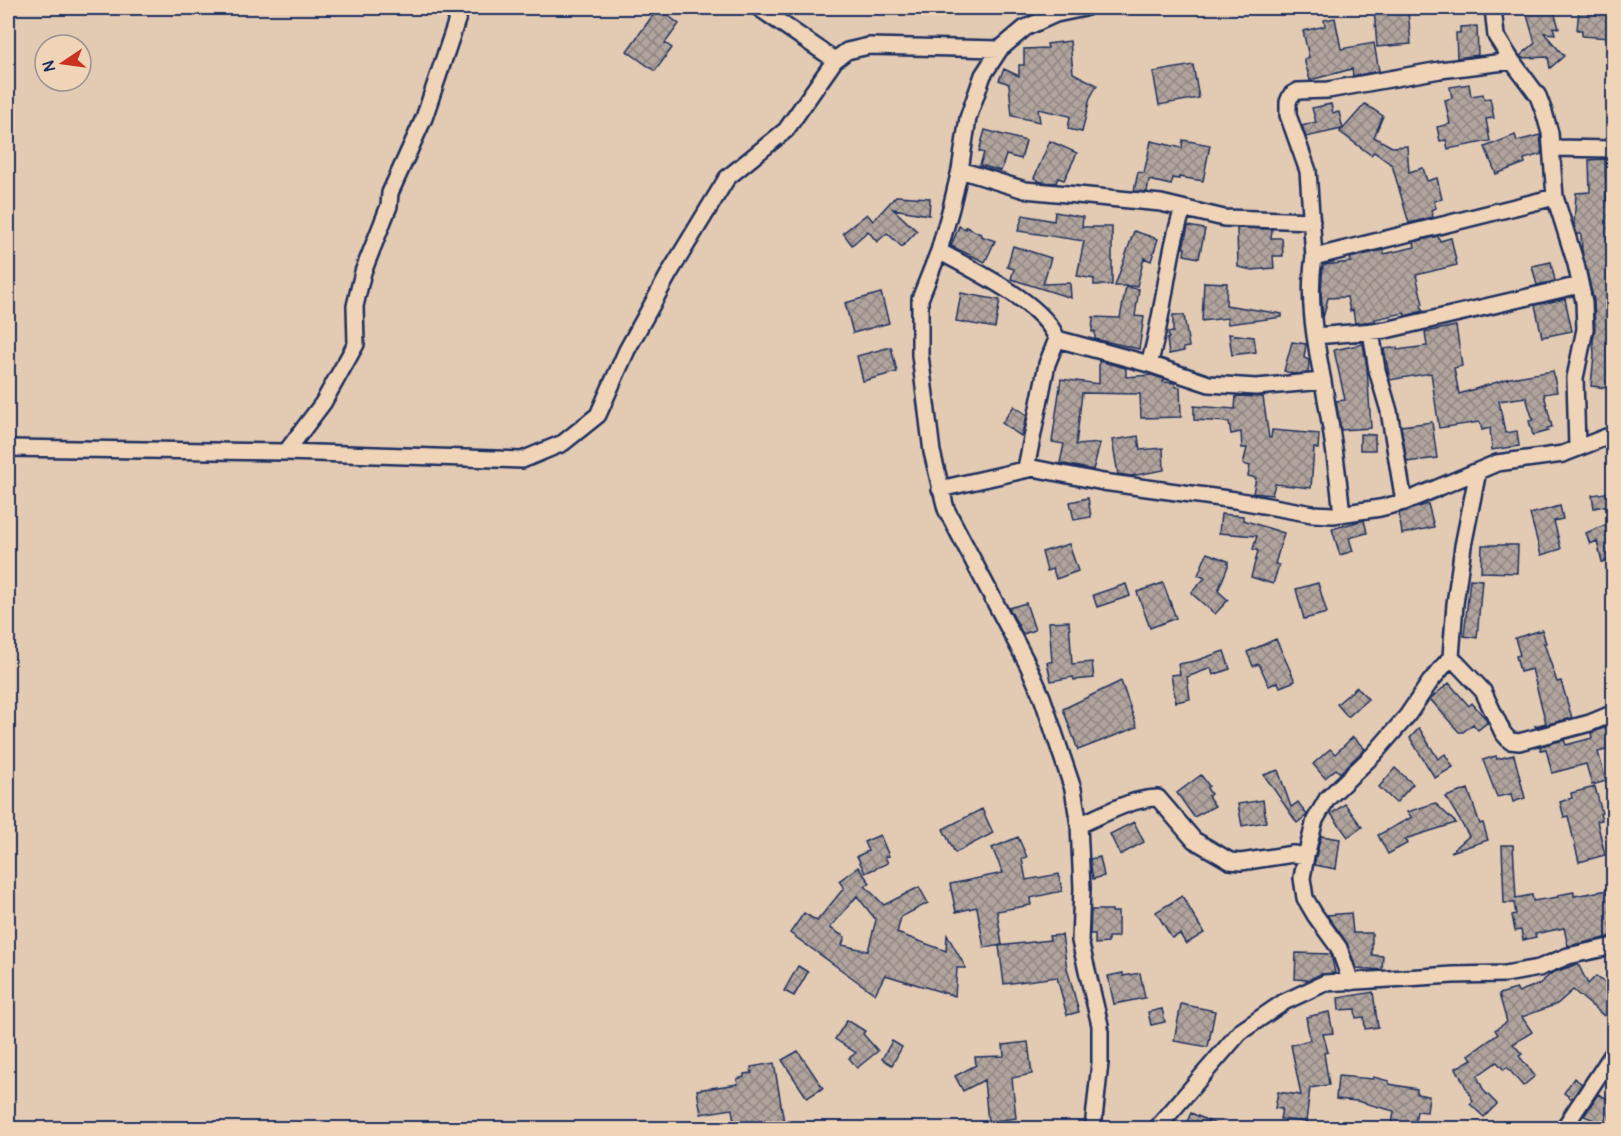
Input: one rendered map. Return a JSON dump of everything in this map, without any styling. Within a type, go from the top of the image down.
[{"type":"street","points":[[286,452],[323,403],[356,344],[355,306],[363,272],[389,206],[390,192],[424,118],[461,8]]},
{"type":"street","points":[[759,8],[835,60]]},
{"type":"street","points":[[1085,8],[1056,14],[1025,28],[1000,49],[983,75],[968,118],[960,170],[939,251],[920,299],[920,355],[932,452],[946,509],[1028,665],[1042,697],[1073,789],[1079,825],[1082,888],[1080,941],[1100,1025],[1100,1063],[1093,1128]]},
{"type":"street","points":[[1492,8],[1497,36],[1538,96],[1550,133],[1555,197],[1581,285],[1585,329],[1575,378],[1577,447]]},
{"type":"street","points":[[8,448],[286,452],[522,460],[563,443],[598,415],[627,350],[669,272],[727,178],[786,130],[835,60],[847,51],[869,46],[1000,49]]},
{"type":"street","points":[[1342,514],[1336,460],[1315,336],[1311,280],[1314,257],[1308,171],[1288,115],[1287,102],[1295,92],[1328,90],[1440,70],[1512,61]]},
{"type":"street","points":[[1552,148],[1614,149]]},
{"type":"street","points":[[960,170],[1025,190],[1161,203],[1224,218],[1312,221]]},
{"type":"street","points":[[1314,257],[1555,197]]},
{"type":"street","points":[[1149,364],[1168,279],[1173,241],[1183,209]]},
{"type":"street","points":[[939,251],[1012,292],[1047,321],[1053,329],[1057,339],[1047,364],[1026,468]]},
{"type":"street","points":[[1315,336],[1386,330],[1581,285]]},
{"type":"street","points":[[1371,331],[1377,370],[1389,411],[1404,502]]},
{"type":"street","points":[[1057,339],[1149,364],[1209,384],[1256,387],[1323,381]]},
{"type":"street","points":[[940,489],[1033,468],[1103,482],[1235,500],[1312,514],[1342,514],[1404,502],[1497,463],[1563,454],[1614,434]]},
{"type":"street","points":[[1351,982],[1339,948],[1305,897],[1302,878],[1306,856],[1315,820],[1327,799],[1374,754],[1407,716],[1430,682],[1451,657],[1461,558],[1478,471]]},
{"type":"street","points":[[1451,657],[1483,691],[1503,733],[1510,741],[1519,742],[1590,723],[1614,713]]},
{"type":"street","points":[[1079,825],[1136,801],[1158,798],[1194,840],[1230,861],[1241,862],[1293,854],[1306,856]]},
{"type":"street","points":[[1157,1128],[1240,1032],[1284,1002],[1325,983],[1504,974],[1539,968],[1569,956],[1614,946]]},
{"type":"street","points":[[1564,1128],[1614,1052]]},
{"type":"building","points":[[658,8],[679,24],[665,43],[672,48],[655,71],[627,51]]},
{"type":"building","points":[[1391,8],[1391,12],[1408,11],[1411,44],[1377,47],[1374,9]]},
{"type":"building","points":[[1525,8],[1553,8],[1559,28],[1553,27],[1555,34],[1544,33],[1564,56],[1550,68],[1548,57],[1522,58],[1520,56],[1535,43]]},
{"type":"building","points":[[1611,8],[1611,38],[1582,36],[1582,30],[1577,30],[1579,9]]},
{"type":"building","points":[[1335,18],[1341,49],[1374,43],[1379,71],[1353,76],[1352,69],[1310,80],[1304,59],[1309,57],[1303,31],[1325,26],[1324,20]]},
{"type":"building","points":[[1477,26],[1478,55],[1457,58],[1456,33],[1460,33],[1460,27]]},
{"type":"building","points":[[1070,41],[1073,73],[1097,85],[1090,98],[1082,132],[1068,129],[1070,116],[1038,109],[1040,122],[1012,116],[1009,84],[999,80],[1004,69],[1019,76],[1019,65],[1024,65],[1024,49],[1048,48],[1047,44]]},
{"type":"building","points":[[1193,65],[1199,98],[1159,105],[1153,72]]},
{"type":"building","points":[[1469,84],[1471,96],[1483,94],[1484,99],[1490,98],[1494,118],[1486,119],[1490,141],[1448,149],[1446,140],[1440,141],[1437,127],[1450,124],[1445,100],[1452,98],[1450,87]]},
{"type":"building","points":[[1331,104],[1333,113],[1339,112],[1343,129],[1365,104],[1383,116],[1374,137],[1392,147],[1407,146],[1409,172],[1423,168],[1427,181],[1437,178],[1442,199],[1434,201],[1436,208],[1431,210],[1433,217],[1409,223],[1392,165],[1374,152],[1371,155],[1340,132],[1342,129],[1306,137],[1302,126],[1316,122],[1312,108]]},
{"type":"building","points":[[985,130],[1026,141],[1021,159],[1006,155],[1001,171],[980,165],[984,153],[979,151]]},
{"type":"building","points":[[1515,135],[1517,141],[1540,135],[1542,154],[1524,159],[1525,163],[1496,174],[1485,147]]},
{"type":"building","points":[[1183,140],[1210,145],[1203,181],[1179,177],[1179,179],[1173,178],[1171,185],[1149,180],[1147,192],[1134,191],[1138,172],[1144,173],[1151,141],[1182,148]]},
{"type":"building","points":[[1050,141],[1077,153],[1064,180],[1058,178],[1056,183],[1041,182],[1034,178]]},
{"type":"building","points":[[1605,159],[1606,200],[1614,200],[1614,230],[1611,230],[1614,264],[1614,389],[1591,386],[1595,329],[1594,301],[1582,251],[1581,234],[1577,234],[1574,225],[1576,193],[1590,192],[1589,160]]},
{"type":"building","points":[[896,196],[930,198],[929,215],[893,209],[917,231],[902,247],[887,233],[877,242],[868,231],[852,245],[843,233],[867,214],[873,221]]},
{"type":"building","points":[[1055,212],[1083,217],[1082,227],[1112,227],[1112,285],[1094,285],[1094,279],[1077,276],[1084,241],[1018,231],[1023,215],[1054,221]]},
{"type":"building","points":[[959,226],[995,241],[985,262],[951,246]]},
{"type":"building","points":[[1188,226],[1205,229],[1199,258],[1184,255],[1185,248],[1183,248]]},
{"type":"building","points":[[1237,228],[1272,229],[1271,238],[1282,238],[1283,256],[1273,256],[1274,268],[1252,270],[1238,267]]},
{"type":"building","points":[[1134,231],[1158,239],[1151,261],[1144,258],[1137,286],[1115,286]]},
{"type":"building","points":[[1438,236],[1440,241],[1451,238],[1457,265],[1416,275],[1423,311],[1355,323],[1353,310],[1350,311],[1347,297],[1328,298],[1323,318],[1321,292],[1323,265],[1351,262],[1350,258],[1383,250],[1384,254],[1415,247],[1414,242]]},
{"type":"building","points":[[1013,246],[1051,258],[1043,284],[1070,283],[1071,298],[1011,279],[1014,269],[1007,267]]},
{"type":"building","points":[[1551,262],[1555,281],[1537,285],[1532,266]]},
{"type":"building","points":[[1204,282],[1227,283],[1226,305],[1282,314],[1282,317],[1228,324],[1227,318],[1202,321]]},
{"type":"building","points":[[1126,287],[1139,289],[1135,316],[1144,317],[1139,349],[1095,339],[1095,331],[1092,332],[1093,317],[1120,318]]},
{"type":"building","points":[[881,293],[889,323],[853,333],[845,303]]},
{"type":"building","points":[[961,293],[1000,300],[995,328],[956,321]]},
{"type":"building","points":[[1565,299],[1572,331],[1542,337],[1535,305]]},
{"type":"building","points":[[1173,315],[1184,315],[1189,347],[1183,348],[1184,351],[1169,354],[1167,339],[1169,338],[1168,333],[1173,332]]},
{"type":"building","points":[[1456,326],[1462,366],[1454,368],[1459,394],[1510,378],[1553,371],[1557,392],[1544,394],[1552,427],[1547,428],[1548,431],[1533,435],[1529,421],[1533,420],[1526,397],[1499,401],[1505,433],[1517,431],[1519,446],[1492,450],[1490,428],[1482,430],[1480,422],[1439,428],[1431,373],[1390,380],[1384,349],[1397,347],[1397,350],[1427,346],[1425,332]]},
{"type":"building","points":[[1229,334],[1254,337],[1256,352],[1232,355]]},
{"type":"building","points":[[1292,342],[1306,344],[1304,358],[1309,360],[1308,373],[1294,374],[1284,371]]},
{"type":"building","points":[[1363,344],[1371,428],[1341,430],[1336,401],[1345,400],[1334,350]]},
{"type":"building","points":[[891,347],[897,372],[863,381],[857,356]]},
{"type":"building","points":[[1099,361],[1126,368],[1126,377],[1151,375],[1164,379],[1163,382],[1175,383],[1176,387],[1180,387],[1181,417],[1141,418],[1140,394],[1082,393],[1076,445],[1100,443],[1093,470],[1060,463],[1064,444],[1052,442],[1061,379],[1099,384]]},
{"type":"building","points":[[1236,396],[1263,397],[1269,438],[1271,438],[1272,430],[1319,434],[1318,449],[1314,448],[1311,488],[1275,484],[1272,495],[1253,493],[1256,478],[1248,476],[1250,466],[1243,464],[1247,448],[1242,448],[1241,432],[1231,434],[1229,422],[1194,420],[1194,406],[1235,409]]},
{"type":"building","points":[[1014,406],[1027,415],[1021,436],[1002,423]]},
{"type":"building","points":[[1432,422],[1437,458],[1407,462],[1401,426]]},
{"type":"building","points":[[1360,434],[1375,435],[1375,450],[1360,450]]},
{"type":"building","points":[[1138,436],[1140,450],[1163,448],[1164,470],[1131,476],[1118,474],[1112,440]]},
{"type":"building","points":[[1611,492],[1614,504],[1594,508],[1592,495]]},
{"type":"building","points":[[1088,498],[1091,517],[1074,520],[1070,502]]},
{"type":"building","points":[[1428,504],[1434,527],[1402,534],[1399,513]]},
{"type":"building","points":[[1560,506],[1563,519],[1554,521],[1561,549],[1541,555],[1530,514]]},
{"type":"building","points":[[1221,514],[1243,516],[1243,520],[1284,533],[1275,564],[1279,565],[1273,584],[1251,577],[1258,551],[1253,549],[1257,536],[1219,533]]},
{"type":"building","points":[[1364,520],[1367,533],[1349,538],[1353,551],[1340,555],[1332,529]]},
{"type":"building","points":[[1605,525],[1614,551],[1614,559],[1602,562],[1597,541],[1590,544],[1586,533]]},
{"type":"building","points":[[1069,544],[1078,571],[1056,579],[1053,569],[1047,571],[1042,552]]},
{"type":"building","points":[[1482,545],[1518,545],[1517,573],[1481,572]]},
{"type":"building","points":[[1207,553],[1228,561],[1218,591],[1228,600],[1215,614],[1191,593],[1205,578],[1198,575]]},
{"type":"building","points":[[1470,579],[1482,580],[1477,638],[1464,636]]},
{"type":"building","points":[[1163,583],[1176,618],[1150,628],[1137,592]]},
{"type":"building","points":[[1318,583],[1327,613],[1304,619],[1296,589]]},
{"type":"building","points":[[1126,584],[1130,596],[1097,607],[1093,595]]},
{"type":"building","points":[[1026,603],[1035,630],[1023,634],[1009,608]]},
{"type":"building","points":[[1069,621],[1072,664],[1092,662],[1094,678],[1074,680],[1073,677],[1051,681],[1047,662],[1052,662],[1049,622]]},
{"type":"building","points":[[1542,630],[1557,682],[1561,681],[1572,718],[1536,727],[1546,723],[1532,669],[1520,672],[1516,656],[1520,655],[1515,638]]},
{"type":"building","points":[[1276,639],[1295,681],[1280,687],[1278,682],[1269,686],[1259,664],[1253,666],[1247,652]]},
{"type":"building","points":[[1224,651],[1230,669],[1213,675],[1211,668],[1187,677],[1190,699],[1176,702],[1171,675],[1180,674],[1178,664]]},
{"type":"building","points":[[1121,681],[1137,727],[1078,750],[1063,709]]},
{"type":"building","points":[[1449,683],[1469,706],[1472,703],[1486,719],[1487,723],[1478,730],[1473,724],[1463,732],[1459,732],[1430,699]]},
{"type":"building","points":[[1357,687],[1368,699],[1348,717],[1337,704]]},
{"type":"building","points":[[1614,724],[1614,748],[1598,752],[1606,781],[1592,785],[1586,764],[1552,773],[1546,749],[1541,750],[1540,746],[1564,740],[1566,745],[1592,738],[1591,733]]},
{"type":"building","points":[[1419,728],[1438,759],[1445,754],[1453,767],[1435,778],[1410,738]]},
{"type":"building","points":[[1353,737],[1365,749],[1340,773],[1336,769],[1325,778],[1313,764],[1330,749],[1335,754]]},
{"type":"building","points":[[1514,755],[1525,798],[1513,802],[1511,794],[1497,797],[1483,760],[1496,756],[1497,759]]},
{"type":"building","points":[[1395,768],[1413,784],[1396,803],[1379,787]]},
{"type":"building","points":[[1278,770],[1291,807],[1298,802],[1307,815],[1297,823],[1264,775]]},
{"type":"building","points":[[1201,775],[1209,786],[1207,788],[1211,794],[1208,796],[1215,806],[1194,817],[1177,793]]},
{"type":"building","points":[[1595,787],[1602,813],[1600,814],[1602,820],[1597,821],[1605,855],[1579,862],[1568,816],[1564,817],[1560,802],[1572,798],[1571,793]]},
{"type":"building","points":[[1468,789],[1488,840],[1451,852],[1469,836],[1446,797]]},
{"type":"building","points":[[1263,800],[1266,822],[1242,826],[1238,804]]},
{"type":"building","points":[[1435,803],[1456,823],[1405,839],[1408,843],[1388,854],[1378,835],[1412,817],[1407,812]]},
{"type":"building","points":[[1345,804],[1362,827],[1348,837],[1331,814]]},
{"type":"building","points":[[982,809],[993,833],[955,853],[943,829]]},
{"type":"building","points":[[1134,822],[1144,842],[1120,855],[1110,834]]},
{"type":"building","points":[[880,835],[889,856],[885,857],[888,863],[865,873],[857,856],[868,851],[864,842]]},
{"type":"building","points":[[1321,836],[1340,839],[1336,869],[1314,865]]},
{"type":"building","points":[[1018,837],[1027,857],[1022,859],[1026,880],[1059,874],[1062,891],[1030,898],[1031,905],[997,911],[1002,945],[984,948],[977,907],[956,912],[950,884],[1003,873],[992,848]]},
{"type":"building","points":[[1502,845],[1513,845],[1516,898],[1532,895],[1533,901],[1574,892],[1574,896],[1614,889],[1614,936],[1568,946],[1564,928],[1535,934],[1536,937],[1523,940],[1521,930],[1515,931],[1512,915],[1516,914],[1514,903],[1504,903]]},
{"type":"building","points":[[1100,857],[1104,876],[1093,879],[1090,859]]},
{"type":"building","points":[[858,867],[870,883],[865,886],[884,905],[919,887],[928,903],[901,917],[897,933],[946,951],[947,935],[966,968],[957,968],[955,996],[885,975],[875,994],[790,933],[804,913],[817,921],[844,888],[839,881]],"holes":[[[857,896],[876,920],[868,951],[842,945],[845,937],[830,928]]]},
{"type":"building","points":[[1182,896],[1204,933],[1186,944],[1180,934],[1172,938],[1156,912]]},
{"type":"building","points":[[1091,910],[1118,912],[1118,937],[1108,937],[1108,943],[1095,944],[1095,934],[1090,934]]},
{"type":"building","points":[[1351,913],[1353,933],[1372,933],[1372,955],[1383,956],[1382,970],[1356,968],[1347,943],[1327,915]]},
{"type":"building","points":[[1062,935],[1067,968],[1079,1012],[1067,1015],[1057,977],[1004,984],[999,946],[1050,940],[1049,936]]},
{"type":"building","points":[[1296,953],[1331,954],[1335,973],[1321,974],[1308,980],[1295,979]]},
{"type":"building","points":[[1578,964],[1588,984],[1596,976],[1607,985],[1614,978],[1614,1005],[1604,1016],[1573,990],[1557,1004],[1522,1017],[1532,1032],[1513,1044],[1522,1054],[1519,1056],[1535,1076],[1523,1086],[1507,1067],[1504,1070],[1497,1062],[1477,1076],[1484,1091],[1497,1104],[1484,1117],[1470,1104],[1473,1101],[1456,1068],[1472,1059],[1469,1055],[1498,1034],[1495,1030],[1507,1022],[1499,994],[1517,989],[1518,992],[1539,984],[1552,973]]},
{"type":"building","points":[[798,966],[808,972],[794,996],[784,991]]},
{"type":"building","points":[[1123,973],[1123,976],[1140,973],[1145,998],[1114,1004],[1108,976]]},
{"type":"building","points":[[1373,992],[1378,1027],[1365,1029],[1364,1017],[1356,1018],[1355,1009],[1339,1010],[1338,998]]},
{"type":"building","points":[[1181,1004],[1215,1011],[1208,1047],[1174,1041]]},
{"type":"building","points":[[1162,1009],[1165,1022],[1151,1025],[1148,1012]]},
{"type":"building","points":[[1329,1012],[1333,1033],[1323,1034],[1328,1052],[1324,1053],[1329,1085],[1310,1088],[1306,1122],[1280,1119],[1282,1109],[1275,1108],[1278,1092],[1301,1095],[1291,1045],[1310,1040],[1306,1017]]},
{"type":"building","points":[[847,1020],[865,1031],[863,1034],[878,1051],[857,1068],[849,1058],[856,1053],[835,1039]]},
{"type":"building","points":[[892,1041],[902,1047],[892,1065],[882,1059]]},
{"type":"building","points":[[1028,1042],[1032,1074],[1012,1078],[1016,1118],[988,1122],[984,1080],[963,1091],[955,1076],[976,1065],[975,1057],[1004,1056],[1003,1045]]},
{"type":"building","points":[[798,1051],[823,1088],[807,1098],[782,1060]]},
{"type":"building","points":[[774,1063],[785,1128],[755,1128],[755,1126],[735,1128],[732,1109],[701,1114],[697,1090],[738,1084],[737,1079],[744,1077],[744,1074],[752,1073],[751,1067]]},
{"type":"building","points":[[1338,1076],[1373,1079],[1373,1077],[1389,1081],[1389,1084],[1417,1089],[1417,1094],[1429,1096],[1427,1112],[1417,1111],[1414,1128],[1392,1125],[1394,1111],[1357,1101],[1336,1099]]},
{"type":"building","points":[[1574,1078],[1582,1084],[1572,1099],[1564,1093]]},
{"type":"building","points":[[1598,1094],[1614,1102],[1614,1128],[1584,1116]]},
{"type":"building","points":[[1191,1113],[1224,1128],[1184,1128]]}]
